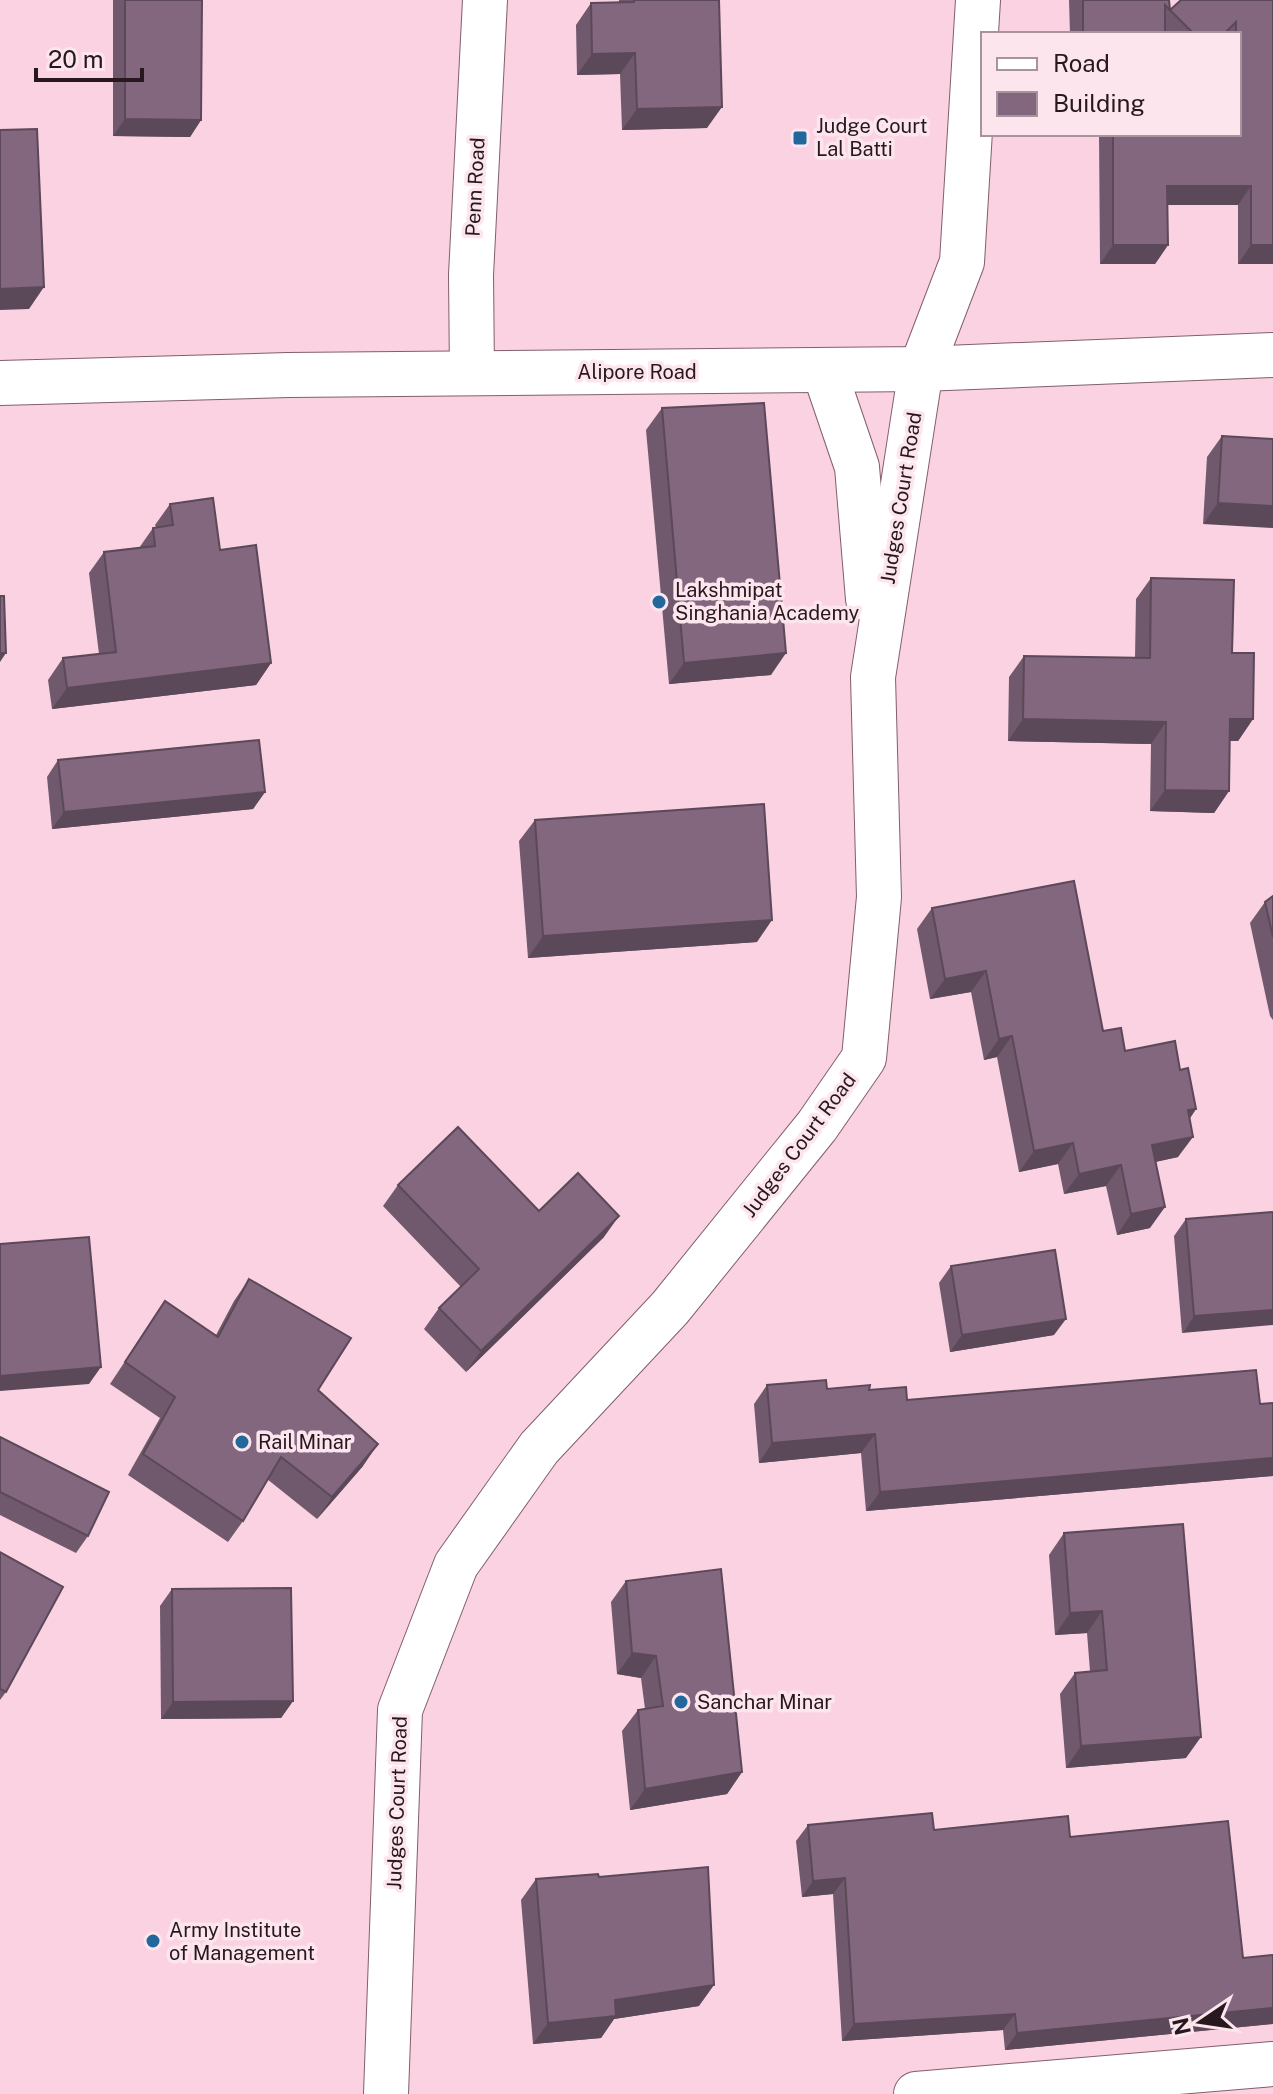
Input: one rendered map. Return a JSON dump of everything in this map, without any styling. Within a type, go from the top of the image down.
[{"type":"main road","name":"Penn Road","points":[[472,373],[471,275],[485,0]]},
{"type":"main road","name":"Judges Court Road","points":[[386,2094],[400,1710],[456,1565],[539,1448],[670,1308],[817,1126],[864,1058],[879,897],[873,677],[921,369],[962,262],[978,0]]},
{"type":"main road","name":"Alipore Road","points":[[0,383],[288,375],[921,369],[1273,355]]},
{"type":"main road","points":[[824,370],[857,467],[873,677]]},
{"type":"main road","points":[[916,2094],[1273,2064]]},
{"type":"building","points":[[125,0],[202,0],[201,120],[125,119]]},
{"type":"building","points":[[719,0],[722,107],[637,109],[635,53],[592,54],[591,3]]},
{"type":"building","points":[[1083,0],[1169,0],[1170,10],[1165,5],[1165,32],[1083,32]]},
{"type":"building","points":[[1181,0],[1273,0],[1273,245],[1251,245],[1251,186],[1167,186],[1168,245],[1113,245],[1113,136],[1241,136],[1241,32],[1236,32],[1236,22],[1226,32],[1192,32],[1170,10]]},
{"type":"building","points":[[37,129],[44,287],[0,289],[0,130]]},
{"type":"building","points":[[764,403],[786,653],[684,663],[662,408]]},
{"type":"building","points":[[1222,436],[1273,439],[1273,506],[1218,503]]},
{"type":"building","points":[[213,498],[220,550],[256,545],[271,663],[67,688],[63,658],[116,652],[104,552],[155,546],[153,528],[173,525],[170,504]]},
{"type":"building","points":[[1151,578],[1234,580],[1232,653],[1254,653],[1253,719],[1230,719],[1229,791],[1165,790],[1166,722],[1023,719],[1024,656],[1150,658]]},
{"type":"building","points":[[0,596],[4,596],[6,653],[0,653]]},
{"type":"building","points":[[259,740],[265,792],[64,812],[58,760]]},
{"type":"building","points":[[764,804],[772,920],[543,936],[535,820]]},
{"type":"building","points":[[1074,881],[1103,1031],[1121,1028],[1125,1051],[1175,1041],[1180,1070],[1188,1068],[1196,1109],[1188,1110],[1193,1137],[1152,1145],[1165,1207],[1131,1214],[1121,1165],[1079,1174],[1073,1143],[1034,1151],[1012,1036],[999,1039],[986,971],[945,979],[932,908]]},
{"type":"building","points":[[1273,896],[1273,937],[1265,902]]},
{"type":"building","points":[[458,1127],[539,1211],[578,1173],[619,1216],[481,1351],[439,1308],[479,1269],[398,1185]]},
{"type":"building","points":[[1273,1212],[1273,1310],[1194,1316],[1186,1219]]},
{"type":"building","points":[[89,1237],[101,1367],[0,1376],[0,1244]]},
{"type":"building","points":[[1055,1250],[1066,1319],[962,1335],[951,1266]]},
{"type":"building","name":"Rail Minar","points":[[249,1279],[351,1338],[318,1390],[378,1444],[332,1497],[281,1457],[243,1521],[143,1454],[175,1397],[125,1362],[165,1301],[218,1337]]},
{"type":"building","points":[[1256,1370],[1260,1404],[1273,1403],[1273,1458],[880,1492],[875,1434],[772,1443],[767,1385],[826,1380],[827,1389],[870,1385],[869,1390],[906,1387],[907,1400]]},
{"type":"building","points":[[0,1437],[109,1492],[88,1536],[0,1492]]},
{"type":"building","points":[[1183,1524],[1201,1737],[1081,1746],[1075,1673],[1107,1670],[1102,1611],[1070,1613],[1064,1533]]},
{"type":"building","points":[[0,1552],[63,1587],[6,1692],[0,1689]]},
{"type":"building","name":"Sanchar Minar","points":[[721,1569],[742,1772],[645,1789],[638,1710],[663,1706],[656,1656],[632,1653],[626,1581]]},
{"type":"building","points":[[291,1588],[293,1701],[173,1702],[172,1589]]},
{"type":"building","points":[[932,1813],[934,1830],[1068,1816],[1070,1837],[1228,1821],[1243,1958],[1273,1955],[1273,2008],[1017,2033],[1015,2014],[854,2024],[845,1878],[813,1881],[808,1825]]},
{"type":"building","points":[[708,1867],[714,1985],[615,2000],[616,2016],[548,2023],[536,1879]]},
{"type":"place","name":"Judge Court Lal Batti","points":[[800,138]]},
{"type":"place","name":"Lakshmipat Singhania Academy","points":[[659,602]]},
{"type":"place","name":"Rail Minar","points":[[242,1442]]},
{"type":"place","name":"Sanchar Minar","points":[[681,1702]]},
{"type":"place","name":"Army Institute of Management","points":[[153,1941]]}]
